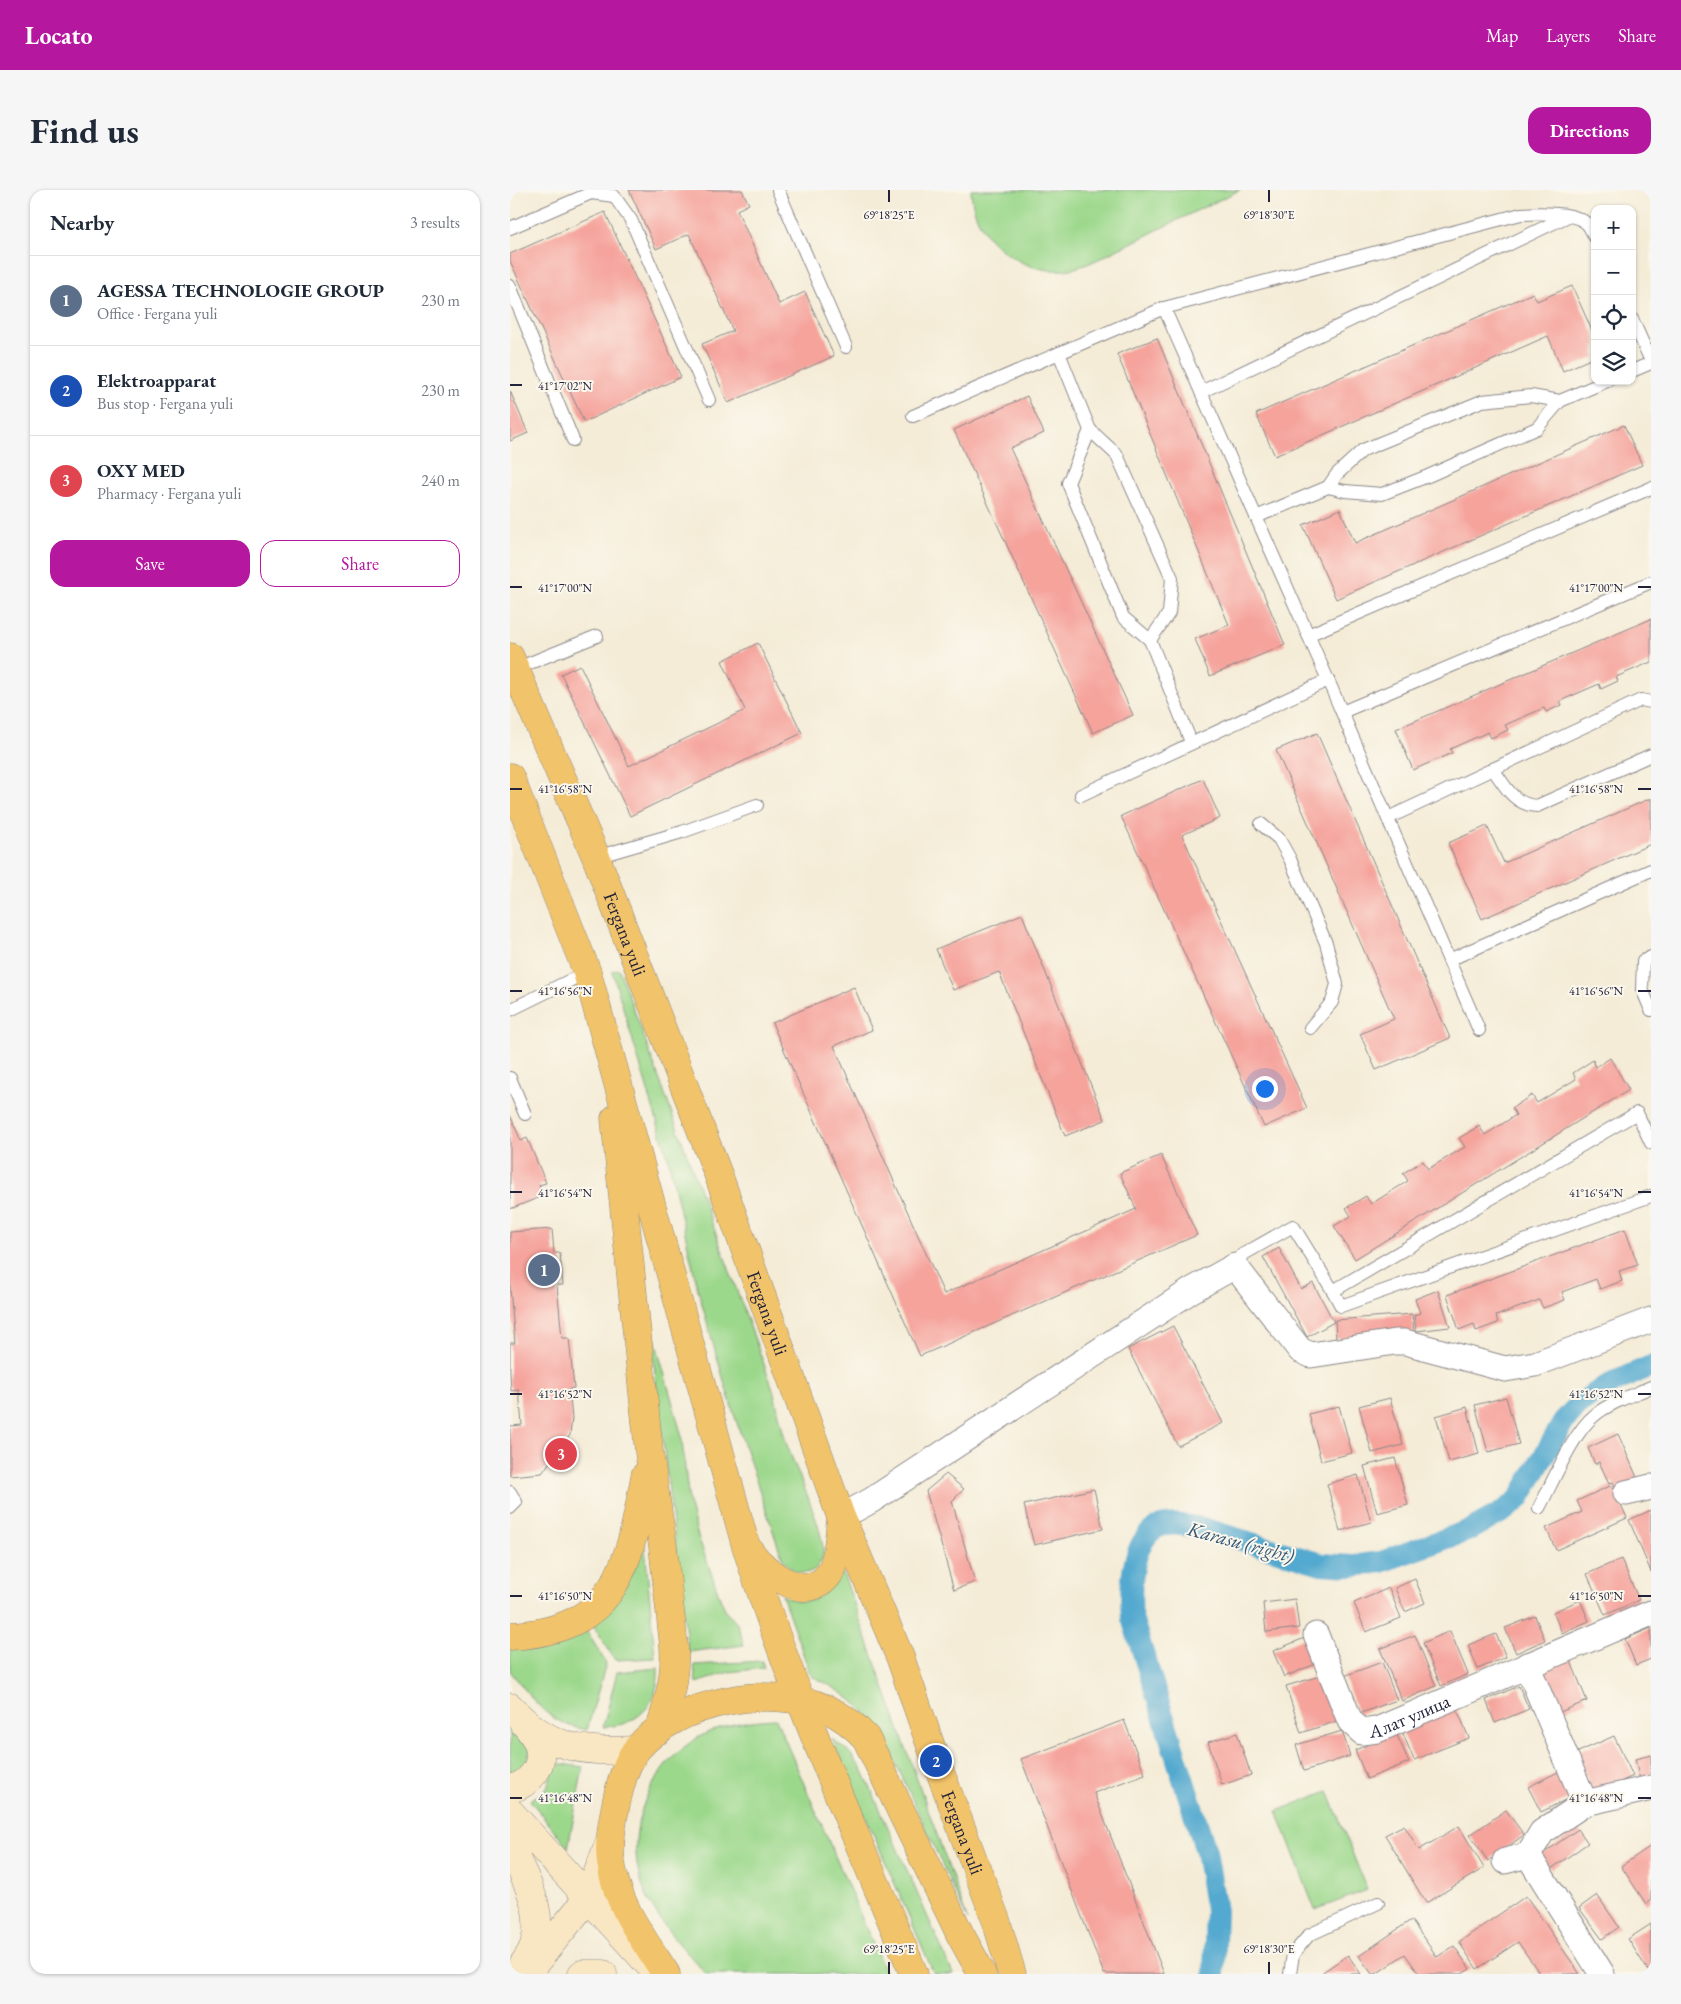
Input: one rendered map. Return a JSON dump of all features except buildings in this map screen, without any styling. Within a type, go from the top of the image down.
[{"type":"main road","name":"Fergana yuli","points":[[513,663],[596,858],[718,1174],[841,1516],[900,1657],[936,1760],[996,1920],[1012,1974]]},
{"type":"main road","points":[[512,788],[586,972],[744,1543],[766,1610],[800,1701],[914,1974]]},
{"type":"main road","points":[[606,1039],[649,1452],[663,1547],[675,1661],[670,1696],[659,1730]]},
{"type":"main road","points":[[510,1636],[549,1631],[577,1620],[598,1605],[613,1586],[626,1561],[633,1538],[649,1452]]},
{"type":"main road","points":[[744,1543],[758,1562],[773,1576],[790,1584],[810,1586],[825,1578],[831,1571],[837,1550],[841,1516]]},
{"type":"main road","points":[[666,1974],[624,1904],[611,1863],[610,1841],[612,1821],[619,1792],[636,1750],[659,1730],[688,1713],[714,1704],[736,1699],[766,1698],[800,1701],[817,1705],[851,1724],[866,1738],[960,1934],[982,1974]]},
{"type":"main road","points":[[516,1714],[552,1740],[568,1746],[602,1752],[636,1750]]},
{"type":"main road","points":[[510,1789],[521,1786],[531,1778],[540,1759],[536,1740],[516,1714]]},
{"type":"main road","points":[[510,1812],[658,1974]]},
{"type":"main road","points":[[526,1974],[588,1898],[610,1841]]},
{"type":"main road","points":[[510,1845],[533,1896],[538,1921],[534,1945],[519,1974]]},
{"type":"main road","points":[[582,1974],[603,1974]]},
{"type":"street","points":[[841,1516],[872,1500],[1192,1290],[1235,1266],[1300,1350],[1311,1355],[1405,1342],[1505,1369],[1535,1364],[1651,1320]]},
{"type":"street","points":[[1626,1493],[1651,1487]]},
{"type":"street","name":"Алат улица","points":[[1316,1635],[1350,1721],[1362,1732],[1377,1730],[1651,1613]]},
{"type":"street","points":[[1527,1665],[1586,1803]]},
{"type":"street","points":[[1505,1862],[1528,1855],[1542,1832],[1586,1803],[1651,1788]]},
{"type":"street","points":[[1528,1855],[1602,1974]]},
{"type":"lane","points":[[778,190],[846,347]]},
{"type":"lane","points":[[510,228],[593,192],[614,196],[631,220],[710,400]]},
{"type":"lane","points":[[913,416],[1164,308],[1521,214],[1539,213],[1568,216],[1586,222],[1591,230]]},
{"type":"lane","points":[[1201,392],[1568,216]]},
{"type":"lane","points":[[510,286],[573,440]]},
{"type":"lane","points":[[1164,308],[1308,634],[1479,1030]]},
{"type":"lane","points":[[1636,328],[1651,362],[1636,368]]},
{"type":"lane","points":[[1059,354],[1090,430],[1117,455],[1172,578],[1169,613],[1150,640]]},
{"type":"lane","points":[[1328,487],[1345,492],[1382,494],[1537,428],[1560,401],[1598,385]]},
{"type":"lane","points":[[1256,516],[1328,487],[1337,474],[1363,450],[1482,401],[1531,396],[1560,401]]},
{"type":"lane","points":[[1090,430],[1068,483],[1123,617],[1150,640],[1191,742]]},
{"type":"lane","points":[[1308,634],[1651,488]]},
{"type":"lane","points":[[1342,712],[1651,582]]},
{"type":"lane","points":[[513,663],[597,636]]},
{"type":"lane","points":[[1082,795],[1191,742],[1220,732],[1328,680]]},
{"type":"lane","points":[[1388,818],[1641,700],[1651,702]]},
{"type":"lane","points":[[1493,768],[1508,792],[1518,802],[1527,806],[1537,806],[1651,755]]},
{"type":"lane","points":[[596,858],[682,832],[757,805]]},
{"type":"lane","points":[[1261,824],[1279,839],[1290,859],[1326,943],[1337,984],[1332,1002],[1310,1028]]},
{"type":"lane","points":[[1449,960],[1651,870]]},
{"type":"lane","points":[[1651,957],[1643,961],[1642,989],[1651,1010]]},
{"type":"lane","points":[[510,1010],[586,972]]},
{"type":"lane","points":[[510,1078],[525,1114]]},
{"type":"lane","points":[[1333,1291],[1637,1113],[1651,1143]]},
{"type":"lane","points":[[1235,1266],[1242,1255],[1294,1226],[1341,1306],[1651,1196]]},
{"type":"lane","points":[[1539,1508],[1582,1426],[1596,1413],[1651,1387]]},
{"type":"lane","points":[[510,1492],[516,1502],[510,1508]]},
{"type":"lane","points":[[1290,1974],[1293,1954],[1309,1935],[1378,1902]]},
{"type":"green space","points":[[971,190],[1240,190],[1088,264],[1072,269],[1047,270],[1015,259],[989,237],[976,215]]},
{"type":"green space","points":[[619,969],[773,1389],[787,1445],[819,1531],[822,1544],[822,1558],[817,1567],[807,1573],[794,1570],[782,1558],[732,1408],[697,1286],[668,1158],[612,971]]},
{"type":"green space","points":[[648,1315],[681,1433],[689,1503],[698,1536],[720,1598],[726,1611],[738,1625],[744,1645],[688,1652]]},
{"type":"green space","points":[[645,1547],[655,1658],[615,1660],[590,1620],[632,1573]]},
{"type":"green space","points":[[843,1573],[968,1921],[882,1733],[850,1699],[832,1686],[811,1676],[782,1595],[793,1600],[810,1601],[829,1588]]},
{"type":"green space","points":[[583,1625],[606,1663],[587,1730],[573,1727],[551,1716],[534,1701],[510,1671],[510,1644]]},
{"type":"green space","points":[[762,1661],[764,1668],[729,1672],[696,1683],[694,1665]]},
{"type":"green space","points":[[658,1668],[658,1681],[655,1692],[651,1702],[644,1711],[627,1722],[603,1727],[617,1672]]},
{"type":"green space","points":[[776,1719],[886,1974],[706,1974],[669,1931],[646,1895],[637,1860],[636,1840],[639,1819],[655,1781],[667,1764],[682,1749],[699,1737],[717,1729],[757,1720]]},
{"type":"green space","points":[[510,1725],[530,1746],[528,1765],[513,1775],[510,1774]]},
{"type":"green space","points":[[832,1739],[849,1752],[863,1771],[953,1974],[934,1974]]},
{"type":"green space","points":[[554,1763],[583,1767],[568,1848],[530,1800],[547,1789]]},
{"type":"green space","points":[[1328,1791],[1367,1890],[1315,1910],[1277,1811]]},
{"type":"waterway","name":"Karasu (right)","points":[[1214,1974],[1216,1911],[1206,1851],[1132,1618],[1131,1595],[1136,1557],[1147,1535],[1161,1526],[1185,1525],[1202,1528],[1321,1564],[1352,1566],[1381,1562],[1470,1530],[1504,1511],[1519,1499],[1564,1421],[1582,1402],[1604,1388],[1651,1366]]},
{"type":"place","name":"AGESSA TECHNOLOGIE GROUP","points":[[544,1270]]},
{"type":"place","name":"OXY MED","points":[[561,1454]]},
{"type":"place","name":"Elektroapparat","points":[[936,1761]]}]
